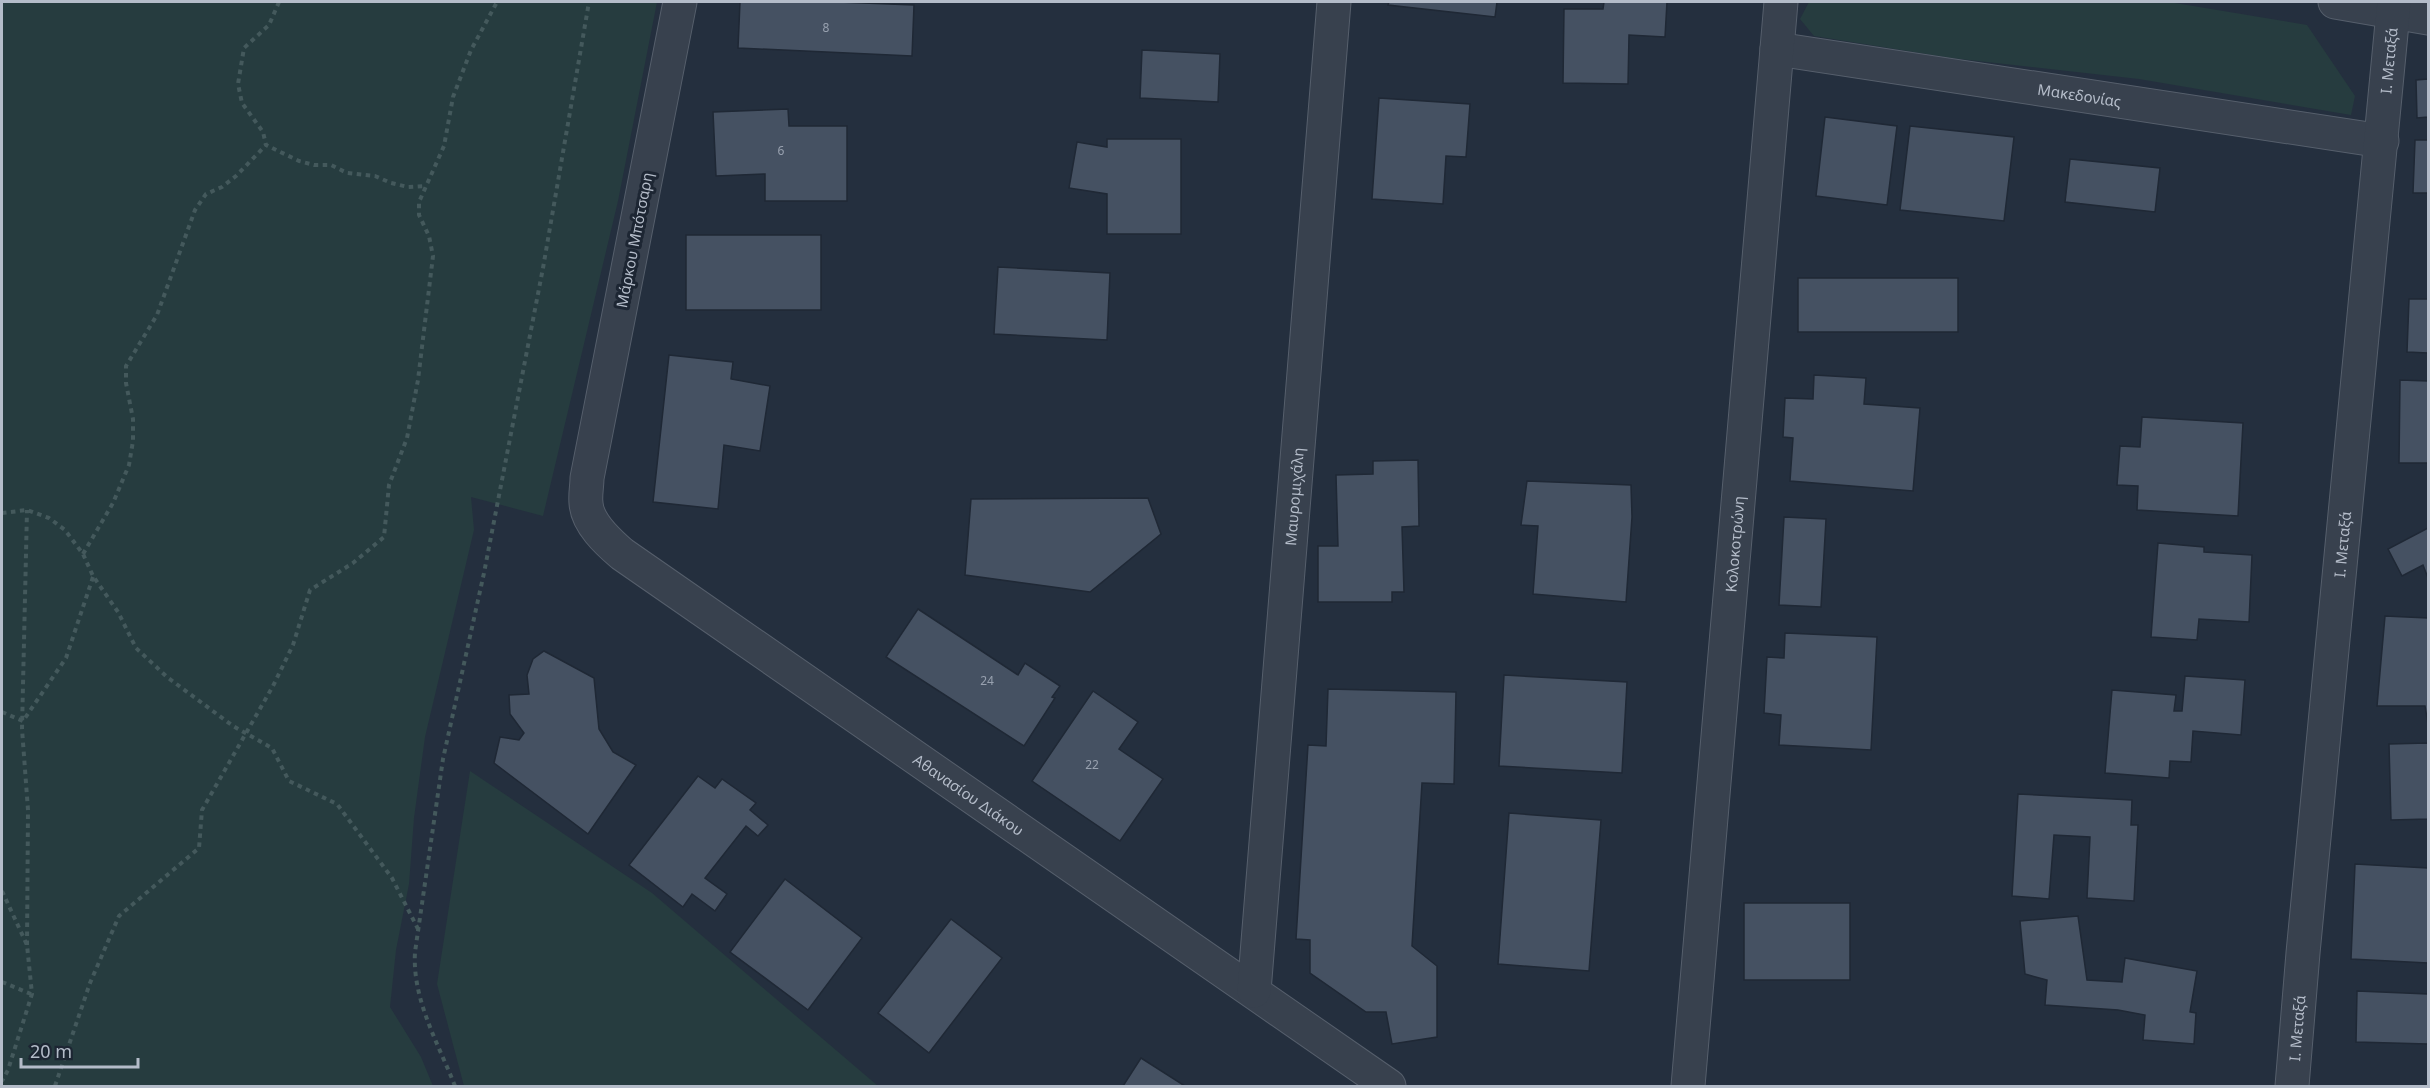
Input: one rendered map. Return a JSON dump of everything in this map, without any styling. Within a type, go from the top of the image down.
[{"type":"street","name":"Μάρκου Μπότσαρη","points":[[587,478],[680,2]]},
{"type":"street","name":"Μαυρομιχάλη","points":[[1254,991],[1334,2]]},
{"type":"street","name":"Κολοκοτρώνη","points":[[1688,1086],[1781,2]]},
{"type":"street","points":[[2335,2],[2394,7],[2428,18]]},
{"type":"street","name":"Ι. Μεταξά","points":[[2292,1086],[2302,953],[2394,7]]},
{"type":"street","name":"Μακεδονίας","points":[[1777,49],[2382,141]]},
{"type":"street","name":"Αθανασίου Διάκου","points":[[587,478],[586,505],[593,521],[607,541],[622,554],[1389,1086]]},
{"type":"path","points":[[266,145],[263,132],[242,103],[238,84],[244,48],[269,25],[279,2]]},
{"type":"path","points":[[55,1086],[90,983],[119,916],[199,848],[202,810],[273,686],[293,645],[310,590],[352,563],[384,537],[389,485],[407,438],[418,380],[433,256],[429,236],[418,215],[418,202],[444,146],[453,97],[471,50],[497,2]]},
{"type":"path","points":[[455,1086],[417,993],[414,971],[418,930],[442,759],[484,573],[541,280],[589,2]]},
{"type":"path","points":[[266,145],[314,165],[331,165],[347,173],[375,176],[408,187],[425,186]]},
{"type":"path","points":[[83,554],[113,503],[129,465],[133,441],[133,419],[126,383],[126,366],[157,315],[195,210],[206,194],[222,187],[236,176],[266,145]]},
{"type":"path","points":[[2,513],[27,510],[49,518],[65,530],[83,554],[93,576],[118,612],[136,648],[167,677],[245,733],[272,748],[289,781],[337,804],[392,878],[418,930]]},
{"type":"path","points":[[2,1082],[8,1070],[32,994],[27,945],[28,810],[22,729],[27,510]]},
{"type":"path","points":[[23,721],[66,658],[93,576]]},
{"type":"path","points":[[2,712],[23,721]]},
{"type":"path","points":[[2,891],[27,945]]},
{"type":"path","points":[[2,982],[32,994]]},
{"type":"green space","points":[[2,2],[657,2],[618,201],[543,516],[471,497],[474,530],[425,737],[414,818],[409,884],[396,950],[390,1007],[421,1057],[433,1086],[2,1086]]},
{"type":"green space","points":[[1809,2],[2169,2],[2307,25],[2355,96],[2351,115],[2139,79],[1951,58],[1814,36],[1800,19]]},
{"type":"green space","points":[[470,771],[652,893],[878,1086],[464,1086],[437,984]]},
{"type":"building","points":[[740,2],[914,5],[912,56],[738,48]]},
{"type":"building","points":[[1389,2],[1497,2],[1495,17],[1388,5]]},
{"type":"building","points":[[1604,2],[1667,2],[1665,37],[1629,35],[1628,84],[1563,83],[1564,9],[1603,9]]},
{"type":"building","points":[[1142,50],[1220,54],[1218,102],[1140,98]]},
{"type":"building","points":[[2428,79],[2428,117],[2417,118],[2416,80]]},
{"type":"building","points":[[1379,98],[1470,104],[1466,157],[1446,156],[1443,204],[1372,199]]},
{"type":"building","points":[[788,109],[789,126],[847,126],[847,201],[765,201],[765,174],[716,176],[713,112]]},
{"type":"building","points":[[1825,117],[1897,126],[1887,205],[1816,196]]},
{"type":"building","points":[[1910,126],[2014,137],[2004,221],[1900,210]]},
{"type":"building","points":[[1107,139],[1181,139],[1181,234],[1107,234],[1107,194],[1069,188],[1077,142],[1107,147]]},
{"type":"building","points":[[2415,140],[2428,140],[2428,193],[2413,193]]},
{"type":"building","points":[[2070,159],[2160,168],[2155,212],[2065,202]]},
{"type":"building","points":[[686,235],[821,235],[821,310],[686,310]]},
{"type":"building","points":[[998,267],[1110,273],[1107,340],[994,334]]},
{"type":"building","points":[[1798,278],[1958,278],[1958,332],[1798,332]]},
{"type":"building","points":[[2409,299],[2428,299],[2428,353],[2407,352]]},
{"type":"building","points":[[669,355],[733,362],[731,379],[770,386],[760,451],[724,445],[718,509],[653,502]]},
{"type":"building","points":[[1814,375],[1866,378],[1864,404],[1920,408],[1913,491],[1790,481],[1793,438],[1783,437],[1785,398],[1813,399]]},
{"type":"building","points":[[2400,380],[2428,381],[2428,463],[2399,463]]},
{"type":"building","points":[[2142,417],[2243,423],[2238,516],[2137,510],[2138,486],[2117,485],[2120,446],[2140,447]]},
{"type":"building","points":[[1418,460],[1419,526],[1402,527],[1404,592],[1392,592],[1392,602],[1318,602],[1318,546],[1338,546],[1336,475],[1373,474],[1373,461]]},
{"type":"building","points":[[1527,481],[1631,485],[1632,517],[1626,602],[1533,594],[1538,526],[1521,525]]},
{"type":"building","points":[[1148,498],[1161,534],[1090,592],[965,575],[971,499]]},
{"type":"building","points":[[1784,517],[1826,519],[1821,607],[1779,605]]},
{"type":"building","points":[[2428,528],[2428,578],[2423,565],[2402,576],[2388,549]]},
{"type":"building","points":[[2158,543],[2204,547],[2204,552],[2252,555],[2249,622],[2199,619],[2197,640],[2151,637]]},
{"type":"building","points":[[918,609],[1018,675],[1025,663],[1060,686],[1052,697],[1055,698],[1024,746],[886,657]]},
{"type":"building","points":[[2385,616],[2428,618],[2428,724],[2425,706],[2377,706]]},
{"type":"building","points":[[1785,633],[1877,637],[1871,750],[1779,745],[1781,715],[1764,713],[1767,657],[1784,658]]},
{"type":"building","points":[[544,651],[594,678],[599,729],[613,752],[636,765],[588,834],[494,763],[500,737],[519,740],[524,733],[510,714],[509,695],[529,694],[527,675],[533,659]]},
{"type":"building","points":[[1504,675],[1627,682],[1622,773],[1499,766]]},
{"type":"building","points":[[2185,676],[2245,680],[2241,735],[2193,731],[2191,762],[2170,761],[2169,778],[2105,773],[2112,690],[2176,695],[2174,711],[2182,711]]},
{"type":"building","points":[[1328,689],[1456,692],[1454,784],[1422,783],[1412,946],[1437,966],[1437,1037],[1392,1044],[1386,1012],[1366,1012],[1310,973],[1310,940],[1296,939],[1308,745],[1326,746]]},
{"type":"building","points":[[1093,691],[1138,722],[1119,749],[1163,779],[1120,841],[1032,781]]},
{"type":"building","points":[[2428,743],[2428,819],[2391,820],[2389,744]]},
{"type":"building","points":[[698,776],[715,788],[722,779],[756,803],[750,810],[768,825],[758,836],[746,826],[705,878],[727,894],[715,911],[692,894],[683,907],[629,865]]},
{"type":"building","points":[[2018,794],[2132,800],[2131,825],[2138,825],[2134,901],[2087,898],[2090,837],[2054,835],[2049,899],[2012,896]]},
{"type":"building","points":[[1509,813],[1601,820],[1589,971],[1498,964]]},
{"type":"building","points":[[2355,864],[2428,868],[2428,963],[2351,959]]},
{"type":"building","points":[[785,879],[862,938],[808,1010],[730,952]]},
{"type":"building","points":[[1744,903],[1850,903],[1850,980],[1744,980]]},
{"type":"building","points":[[2078,916],[2087,980],[2122,982],[2125,958],[2197,971],[2190,1012],[2196,1013],[2194,1044],[2143,1040],[2145,1015],[2118,1010],[2045,1005],[2047,980],[2025,974],[2020,921]]},
{"type":"building","points":[[951,919],[1002,958],[929,1053],[878,1013]]},
{"type":"building","points":[[2357,991],[2428,994],[2428,1044],[2356,1042]]},
{"type":"building","points":[[1141,1058],[1185,1086],[1123,1086]]}]
